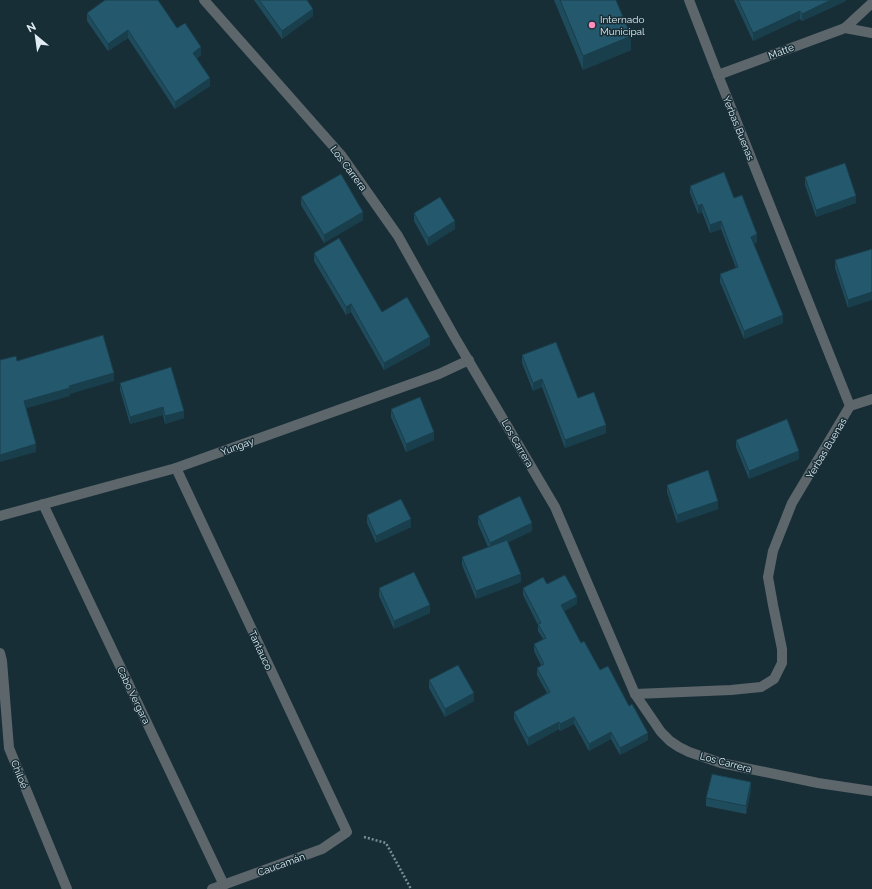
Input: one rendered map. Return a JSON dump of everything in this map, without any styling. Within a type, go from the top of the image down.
[{"type":"street","name":"Los Carrera","points":[[204,0],[341,155],[398,236],[450,329],[555,507],[634,694],[661,732],[679,747],[720,763],[818,783],[872,791]]},
{"type":"street","name":"Yerbas Buenas","points":[[634,694],[731,690],[761,687],[774,679],[782,664],[782,649],[768,576],[773,551],[792,504],[850,406],[689,0]]},
{"type":"street","name":"Matte","points":[[718,75],[845,28],[872,3]]},
{"type":"street","points":[[845,28],[872,33]]},
{"type":"street","name":"Yungay","points":[[0,516],[176,468],[439,374],[469,360]]},
{"type":"street","points":[[850,406],[872,399]]},
{"type":"street","name":"Tantauco","points":[[176,468],[347,832]]},
{"type":"street","name":"Cabo Vergara","points":[[43,504],[224,885]]},
{"type":"street","name":"Chiloé","points":[[0,653],[2,661],[9,748],[67,889]]},
{"type":"street","name":"Caucamán","points":[[212,889],[322,849],[347,832]]},
{"type":"path","points":[[347,832],[386,843],[411,889]]},
{"type":"building","points":[[105,0],[158,0],[177,28],[185,23],[201,47],[193,53],[210,78],[175,102],[128,30],[108,44],[87,13]]},
{"type":"building","points":[[259,0],[307,0],[313,9],[282,31]]},
{"type":"building","name":"Internado Municipal","points":[[560,0],[616,0],[631,36],[583,56]]},
{"type":"building","points":[[738,0],[831,0],[802,14],[800,11],[753,33]]},
{"type":"building","points":[[845,163],[856,196],[816,210],[805,177]]},
{"type":"building","points":[[724,172],[734,198],[742,195],[757,234],[751,237],[783,315],[744,331],[720,274],[738,267],[721,221],[710,225],[702,204],[698,206],[690,186]]},
{"type":"building","points":[[341,174],[363,212],[324,235],[301,197]]},
{"type":"building","points":[[440,197],[455,221],[428,238],[414,213]]},
{"type":"building","points":[[339,238],[382,312],[407,297],[430,337],[384,363],[351,304],[346,307],[314,253]]},
{"type":"building","points":[[872,249],[872,292],[848,300],[835,260]]},
{"type":"building","points":[[103,335],[114,373],[69,386],[70,388],[24,401],[36,444],[0,455],[0,360],[16,356],[17,361]]},
{"type":"building","points":[[556,342],[578,398],[594,392],[606,425],[565,440],[542,379],[533,383],[522,355]]},
{"type":"building","points":[[171,367],[184,411],[165,416],[163,407],[130,417],[120,383]]},
{"type":"building","points":[[420,397],[434,432],[406,444],[391,409]]},
{"type":"building","points":[[787,419],[799,451],[749,471],[736,440]]},
{"type":"building","points":[[708,470],[718,501],[677,515],[667,485]]},
{"type":"building","points":[[520,496],[532,523],[490,543],[478,516]]},
{"type":"building","points":[[401,499],[411,519],[376,536],[367,515]]},
{"type":"building","points":[[507,540],[521,574],[476,591],[462,557]]},
{"type":"building","points":[[414,572],[430,605],[394,621],[379,588]]},
{"type":"building","points":[[565,575],[577,597],[561,605],[581,643],[584,641],[600,670],[608,666],[629,706],[632,704],[648,733],[620,748],[611,732],[589,744],[574,717],[560,724],[559,722],[528,738],[514,712],[550,692],[537,668],[544,664],[534,644],[546,638],[538,624],[541,623],[523,588],[543,577],[547,584]]},
{"type":"building","points":[[458,665],[474,693],[445,709],[429,680]]},
{"type":"building","points":[[712,774],[751,782],[746,806],[706,798]]},
{"type":"place","name":"Internado Municipal","points":[[592,25]]}]
